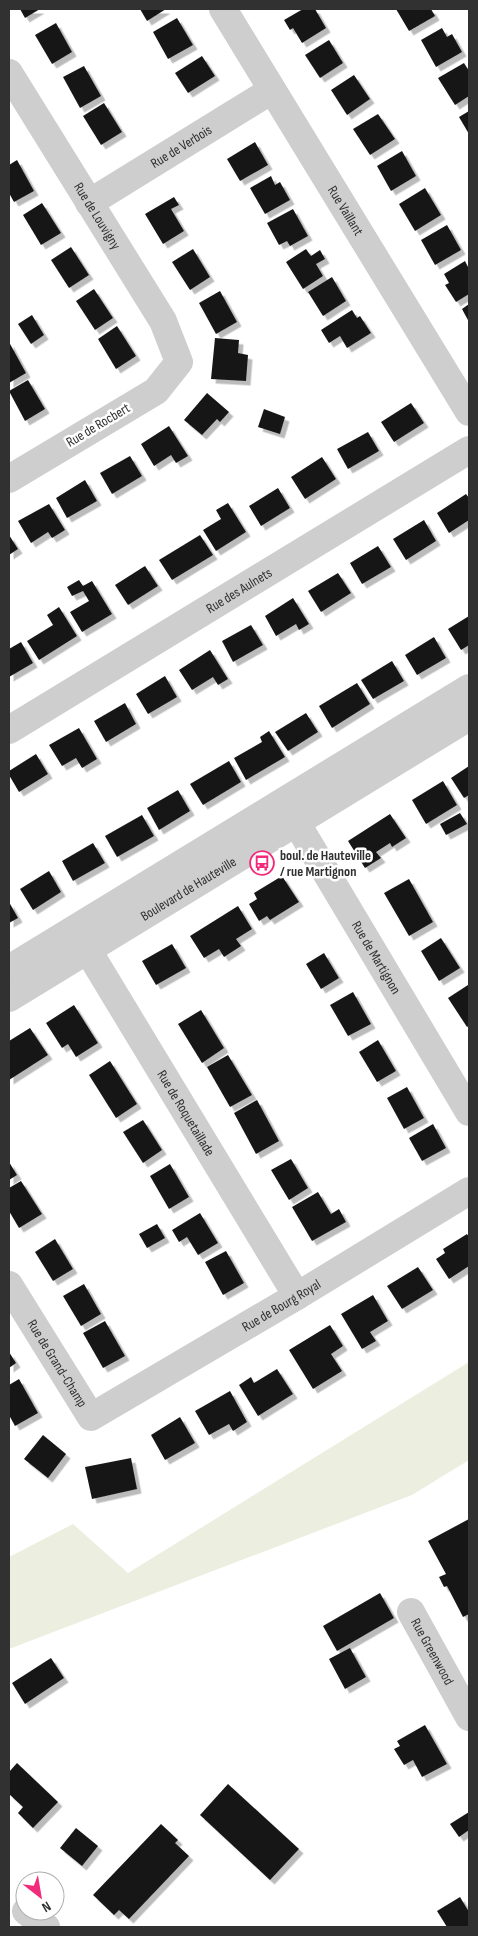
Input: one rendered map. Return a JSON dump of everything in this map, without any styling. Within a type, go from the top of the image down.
[{"type":"street","name":"Rue Vaillant","points":[[223,9],[469,412]]},
{"type":"street","name":"Rue de Louvigny","points":[[9,73],[163,321],[179,362]]},
{"type":"street","name":"Rue de Verbois","points":[[89,202],[272,90]]},
{"type":"street","name":"Rue de Rocbert","points":[[10,474],[156,391],[179,362]]},
{"type":"street","name":"Rue des Aulnets","points":[[9,730],[469,450]]},
{"type":"street","name":"Boulevard de Hauteville","points":[[291,812],[469,688]]},
{"type":"street","name":"Boulevard de Hauteville","points":[[9,998],[81,939],[291,812],[469,717]]},
{"type":"street","name":"Rue de Martignon","points":[[291,812],[469,1112]]},
{"type":"street","name":"Boulevard de Hauteville","points":[[9,969],[81,939]]},
{"type":"street","name":"Rue de Roquetaillade","points":[[81,939],[297,1296]]},
{"type":"street","name":"Rue de Bourg Royal","points":[[92,1417],[297,1296],[469,1191]]},
{"type":"street","name":"Rue de Grand-Champ","points":[[9,1285],[92,1417]]},
{"type":"street","name":"Rue Greenwood","points":[[412,1612],[469,1717]]},
{"type":"green space","points":[[469,1362],[469,1460],[412,1495],[9,1649],[9,1557],[73,1524],[128,1573]]},
{"type":"building","points":[[20,9],[40,9],[25,18]]},
{"type":"building","points":[[140,9],[166,9],[147,21]]},
{"type":"building","points":[[303,9],[315,9],[326,28],[302,43],[293,28],[290,30],[284,20]]},
{"type":"building","points":[[396,9],[431,9],[435,16],[409,31]]},
{"type":"building","points":[[177,18],[193,45],[168,59],[153,32]]},
{"type":"building","points":[[56,23],[72,52],[52,64],[35,35]]},
{"type":"building","points":[[442,28],[447,37],[452,34],[462,52],[436,67],[421,40]]},
{"type":"building","points":[[329,40],[343,63],[320,78],[305,55]]},
{"type":"building","points":[[202,56],[215,76],[188,93],[175,73]]},
{"type":"building","points":[[464,63],[469,71],[469,96],[455,105],[438,78]]},
{"type":"building","points":[[84,66],[101,96],[80,108],[63,77]]},
{"type":"building","points":[[354,75],[370,99],[347,115],[331,90]]},
{"type":"building","points":[[104,103],[122,132],[101,145],[83,116]]},
{"type":"building","points":[[469,111],[469,134],[459,117]]},
{"type":"building","points":[[378,114],[395,139],[370,155],[353,129]]},
{"type":"building","points":[[255,142],[268,165],[240,181],[227,159]]},
{"type":"building","points":[[402,151],[416,176],[391,191],[377,166]]},
{"type":"building","points":[[17,160],[34,191],[14,202],[9,193],[9,165]]},
{"type":"building","points":[[271,176],[275,185],[280,182],[290,200],[265,214],[250,188]]},
{"type":"building","points":[[425,188],[441,215],[415,231],[399,204]]},
{"type":"building","points":[[174,197],[179,205],[171,209],[184,231],[163,244],[145,214]]},
{"type":"building","points":[[42,203],[61,233],[41,245],[23,215]]},
{"type":"building","points":[[293,209],[308,236],[290,246],[287,241],[279,245],[267,223]]},
{"type":"building","points":[[447,225],[461,250],[435,265],[421,240]]},
{"type":"building","points":[[71,247],[89,275],[69,288],[51,260]]},
{"type":"building","points":[[193,249],[210,277],[190,290],[172,262]]},
{"type":"building","points":[[306,249],[311,256],[320,250],[325,259],[316,264],[323,276],[303,289],[286,262]]},
{"type":"building","points":[[465,261],[469,269],[469,294],[456,302],[445,285],[449,283],[444,274]]},
{"type":"building","points":[[332,277],[346,301],[323,316],[308,292]]},
{"type":"building","points":[[94,289],[113,318],[95,330],[76,301]]},
{"type":"building","points":[[220,291],[237,322],[216,334],[199,303]]},
{"type":"building","points":[[469,304],[469,322],[462,309]]},
{"type":"building","points":[[352,310],[357,318],[360,316],[371,333],[347,348],[340,336],[329,343],[321,330]]},
{"type":"building","points":[[32,315],[44,335],[31,344],[18,324]]},
{"type":"building","points":[[117,326],[136,356],[116,369],[98,339]]},
{"type":"building","points":[[215,338],[239,340],[238,353],[248,355],[246,381],[211,379]]},
{"type":"building","points":[[9,342],[26,373],[9,383]]},
{"type":"building","points":[[28,380],[45,409],[25,421],[9,391]]},
{"type":"building","points":[[207,393],[229,412],[220,422],[217,419],[202,435],[184,420]]},
{"type":"building","points":[[411,403],[424,423],[394,442],[381,422]]},
{"type":"building","points":[[264,409],[285,417],[280,434],[258,427]]},
{"type":"building","points":[[169,426],[188,456],[176,463],[171,455],[154,466],[141,444]]},
{"type":"building","points":[[368,432],[379,451],[348,469],[337,449]]},
{"type":"building","points":[[130,456],[142,476],[112,494],[100,473]]},
{"type":"building","points":[[322,457],[336,479],[305,499],[291,477]]},
{"type":"building","points":[[85,480],[97,501],[67,518],[56,498]]},
{"type":"building","points":[[278,488],[290,508],[261,526],[249,506]]},
{"type":"building","points":[[466,494],[469,498],[469,520],[449,533],[437,513]]},
{"type":"building","points":[[228,503],[246,532],[216,551],[203,530],[221,519],[216,510]]},
{"type":"building","points":[[49,504],[65,530],[52,538],[48,532],[31,543],[18,521]]},
{"type":"building","points":[[424,520],[436,541],[406,560],[393,539]]},
{"type":"building","points":[[9,535],[18,549],[9,555]]},
{"type":"building","points":[[200,535],[213,555],[172,580],[159,560]]},
{"type":"building","points":[[378,546],[391,567],[362,584],[350,563]]},
{"type":"building","points":[[145,566],[158,586],[128,605],[115,585]]},
{"type":"building","points":[[338,573],[351,593],[321,612],[308,591]]},
{"type":"building","points":[[79,580],[83,586],[92,581],[112,614],[82,632],[70,612],[89,601],[83,591],[72,596],[67,587]]},
{"type":"building","points":[[293,598],[309,624],[299,630],[296,624],[276,636],[265,616]]},
{"type":"building","points":[[59,607],[77,636],[39,660],[27,641],[53,625],[47,615]]},
{"type":"building","points":[[469,616],[469,645],[461,650],[448,629]]},
{"type":"building","points":[[251,625],[263,645],[233,662],[222,641]]},
{"type":"building","points":[[434,637],[446,658],[417,675],[405,655]]},
{"type":"building","points":[[21,642],[33,663],[9,677],[9,649]]},
{"type":"building","points":[[210,650],[228,679],[218,685],[213,677],[192,690],[179,670]]},
{"type":"building","points":[[392,661],[404,681],[373,699],[361,680]]},
{"type":"building","points":[[165,676],[177,697],[148,714],[136,694]]},
{"type":"building","points":[[357,683],[370,704],[332,728],[319,706]]},
{"type":"building","points":[[125,703],[136,724],[106,742],[94,721]]},
{"type":"building","points":[[306,713],[318,732],[288,751],[275,732]]},
{"type":"building","points":[[79,728],[97,759],[82,768],[76,758],[62,766],[49,745]]},
{"type":"building","points":[[269,731],[285,757],[246,780],[234,758],[262,742],[260,737]]},
{"type":"building","points":[[36,754],[48,774],[19,792],[9,775],[9,771]]},
{"type":"building","points":[[229,761],[241,782],[203,805],[190,784]]},
{"type":"building","points":[[469,766],[469,795],[464,798],[451,778]]},
{"type":"building","points":[[443,781],[457,805],[426,824],[412,800]]},
{"type":"building","points":[[178,790],[190,811],[159,830],[147,808]]},
{"type":"building","points":[[460,813],[467,824],[446,835],[440,824]]},
{"type":"building","points":[[390,814],[406,838],[392,847],[390,843],[376,852],[381,858],[365,868],[348,841]]},
{"type":"building","points":[[142,815],[154,836],[117,857],[105,836]]},
{"type":"building","points":[[93,843],[105,863],[73,881],[62,861]]},
{"type":"building","points":[[49,871],[61,892],[33,910],[20,889]]},
{"type":"building","points":[[282,876],[299,902],[270,920],[267,916],[259,921],[249,904],[257,899],[254,893]]},
{"type":"building","points":[[409,879],[433,922],[409,936],[384,893]]},
{"type":"building","points":[[9,902],[18,918],[9,923]]},
{"type":"building","points":[[238,906],[252,929],[236,939],[241,946],[224,957],[219,949],[204,958],[190,936]]},
{"type":"building","points":[[441,938],[460,968],[439,981],[421,951]]},
{"type":"building","points":[[172,944],[186,968],[156,985],[142,961]]},
{"type":"building","points":[[324,953],[339,978],[321,989],[306,964]]},
{"type":"building","points":[[468,985],[469,1026],[467,1027],[448,998]]},
{"type":"building","points":[[353,992],[371,1024],[348,1036],[330,1005]]},
{"type":"building","points":[[74,1005],[98,1043],[76,1057],[68,1044],[62,1048],[46,1023]]},
{"type":"building","points":[[201,1010],[224,1048],[202,1063],[178,1024]]},
{"type":"building","points":[[30,1028],[48,1055],[9,1080],[9,1041]]},
{"type":"building","points":[[378,1040],[396,1071],[377,1082],[359,1052]]},
{"type":"building","points":[[228,1055],[252,1095],[230,1107],[207,1067]]},
{"type":"building","points":[[110,1061],[137,1104],[116,1118],[89,1075]]},
{"type":"building","points":[[407,1087],[424,1118],[404,1129],[387,1098]]},
{"type":"building","points":[[257,1100],[279,1141],[256,1154],[234,1113]]},
{"type":"building","points":[[143,1120],[162,1150],[143,1163],[123,1132]]},
{"type":"building","points":[[433,1124],[446,1148],[422,1161],[409,1138]]},
{"type":"building","points":[[291,1159],[308,1188],[289,1200],[271,1170]]},
{"type":"building","points":[[9,1162],[17,1175],[9,1180]]},
{"type":"building","points":[[170,1164],[189,1197],[169,1209],[150,1176]]},
{"type":"building","points":[[21,1181],[42,1214],[19,1228],[9,1211],[9,1188]]},
{"type":"building","points":[[318,1192],[331,1214],[339,1209],[346,1222],[312,1241],[292,1207]]},
{"type":"building","points":[[200,1213],[218,1243],[198,1255],[187,1237],[179,1242],[172,1230]]},
{"type":"building","points":[[157,1224],[165,1238],[147,1248],[139,1234]]},
{"type":"building","points":[[467,1234],[469,1237],[469,1266],[449,1279],[436,1259],[445,1253],[443,1249]]},
{"type":"building","points":[[55,1239],[73,1269],[53,1281],[35,1252]]},
{"type":"building","points":[[226,1251],[244,1283],[223,1295],[205,1262]]},
{"type":"building","points":[[418,1267],[433,1290],[402,1309],[387,1286]]},
{"type":"building","points":[[84,1284],[101,1314],[81,1326],[63,1296]]},
{"type":"building","points":[[373,1295],[388,1321],[370,1332],[376,1341],[362,1349],[341,1314]]},
{"type":"building","points":[[105,1321],[125,1356],[103,1368],[83,1333]]},
{"type":"building","points":[[330,1325],[343,1346],[331,1354],[342,1371],[313,1389],[289,1350]]},
{"type":"building","points":[[9,1352],[16,1363],[9,1368]]},
{"type":"building","points":[[277,1369],[293,1394],[258,1416],[239,1385],[251,1377],[254,1383]]},
{"type":"building","points":[[19,1379],[38,1413],[15,1426],[9,1415],[9,1385]]},
{"type":"building","points":[[230,1391],[247,1422],[233,1431],[229,1424],[209,1435],[195,1411]]},
{"type":"building","points":[[180,1417],[195,1443],[165,1460],[151,1435]]},
{"type":"building","points":[[43,1435],[66,1454],[48,1478],[24,1459]]},
{"type":"building","points":[[131,1458],[137,1489],[92,1499],[85,1467]]},
{"type":"building","points":[[469,1519],[469,1614],[463,1617],[447,1586],[444,1587],[439,1577],[446,1574],[428,1541]]},
{"type":"building","points":[[380,1593],[394,1618],[337,1651],[323,1626]]},
{"type":"building","points":[[350,1648],[366,1677],[345,1689],[329,1659]]},
{"type":"building","points":[[51,1658],[64,1678],[25,1704],[12,1683]]},
{"type":"building","points":[[425,1725],[447,1764],[422,1777],[413,1760],[404,1765],[394,1749],[400,1746],[397,1741]]},
{"type":"building","points":[[17,1763],[58,1802],[33,1828],[18,1813],[23,1807],[9,1794],[9,1772]]},
{"type":"building","points":[[228,1784],[299,1849],[270,1880],[200,1815]]},
{"type":"building","points":[[469,1812],[469,1830],[459,1837],[450,1824]]},
{"type":"building","points":[[161,1824],[178,1840],[175,1843],[189,1856],[129,1919],[119,1910],[114,1915],[93,1895]]},
{"type":"building","points":[[76,1828],[98,1846],[82,1866],[60,1848]]},
{"type":"building","points":[[460,1897],[469,1912],[469,1927],[447,1927],[437,1911]]},
{"type":"place","name":"boul. de Hauteville / rue Martignon","points":[[262,863]]}]
